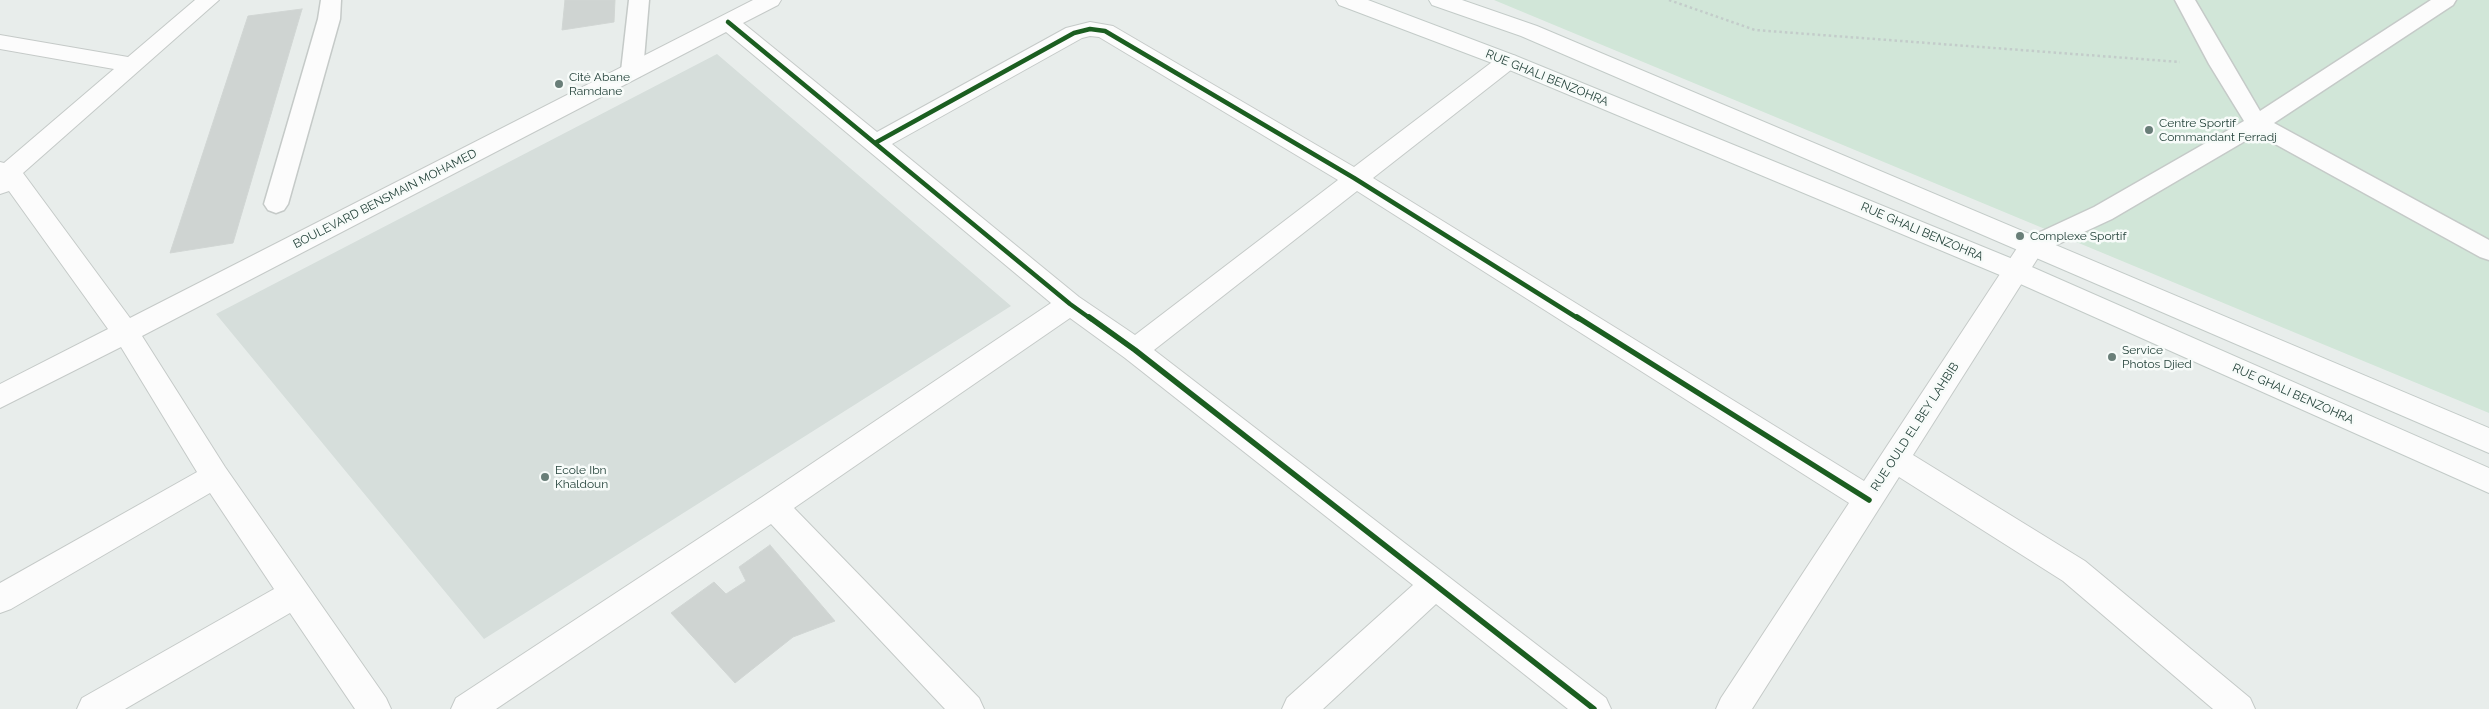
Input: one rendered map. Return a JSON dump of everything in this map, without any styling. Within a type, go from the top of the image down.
[{"type":"street","points":[[208,0],[3,176],[126,333],[215,476],[296,592],[374,709]]},
{"type":"street","name":"BOULEVARD BENSMAIN MOHAMED","points":[[0,397],[770,0]]},
{"type":"street","name":"RUE GHALI BENZOHRA","points":[[1348,0],[1508,61],[2016,271],[2489,481]]},
{"type":"street","points":[[1440,0],[1529,32],[2489,441]]},
{"type":"street","points":[[728,22],[1070,304],[1135,350],[1594,709]]},
{"type":"street","points":[[875,143],[1074,34],[1090,29],[1105,31],[1354,178],[1869,500]]},
{"type":"street","points":[[0,42],[134,64]]},
{"type":"street","points":[[1135,350],[1354,178],[1508,61]]},
{"type":"street","name":"RUE OULD EL BEY LAHBIB","points":[[1744,704],[1894,459],[2032,246]]},
{"type":"street","points":[[468,709],[773,506],[1070,304]]},
{"type":"street","points":[[1894,459],[2074,571],[2238,709]]},
{"type":"street","points":[[0,599],[215,476]]},
{"type":"street","points":[[773,506],[967,709]]},
{"type":"street","points":[[1299,709],[1435,585]]},
{"type":"street","points":[[94,709],[296,592]]},
{"type":"lane","points":[[276,204],[329,19],[331,0]]},
{"type":"lane","points":[[632,71],[638,0]]},
{"type":"lane","points":[[2185,0],[2220,64],[2257,124],[2489,250]]},
{"type":"lane","points":[[2032,246],[2103,213],[2257,124],[2446,0]]},
{"type":"path","points":[[1669,0],[1755,30],[2220,64]]},
{"type":"shaded area","name":"Ecole Ibn Khaldoun","points":[[717,54],[1011,306],[484,639],[216,314]]},
{"type":"green space","name":"Centre Sportif Commandant Ferradj","points":[[1494,0],[2489,0],[2489,413],[2122,261]]},
{"type":"building","points":[[565,0],[615,0],[614,22],[562,30]]},
{"type":"building","points":[[302,9],[233,243],[170,253],[248,16]]},
{"type":"building","points":[[770,545],[835,621],[793,637],[735,683],[671,613],[714,582],[726,594],[746,581],[739,567]]},
{"type":"cycle path","points":[[728,22],[1070,304],[1135,350],[1594,709]]},
{"type":"cycle path","points":[[875,143],[1074,33],[1090,29],[1105,31],[1354,178],[1869,500]]},
{"type":"place","name":"Cité Abane Ramdane","points":[[559,84]]},
{"type":"place","name":"Centre Sportif Commandant Ferradj","points":[[2149,130]]},
{"type":"place","name":"Complexe Sportif","points":[[2020,236]]},
{"type":"place","name":"Service Photos Djied","points":[[2112,357]]},
{"type":"place","name":"Ecole Ibn Khaldoun","points":[[545,477]]}]
